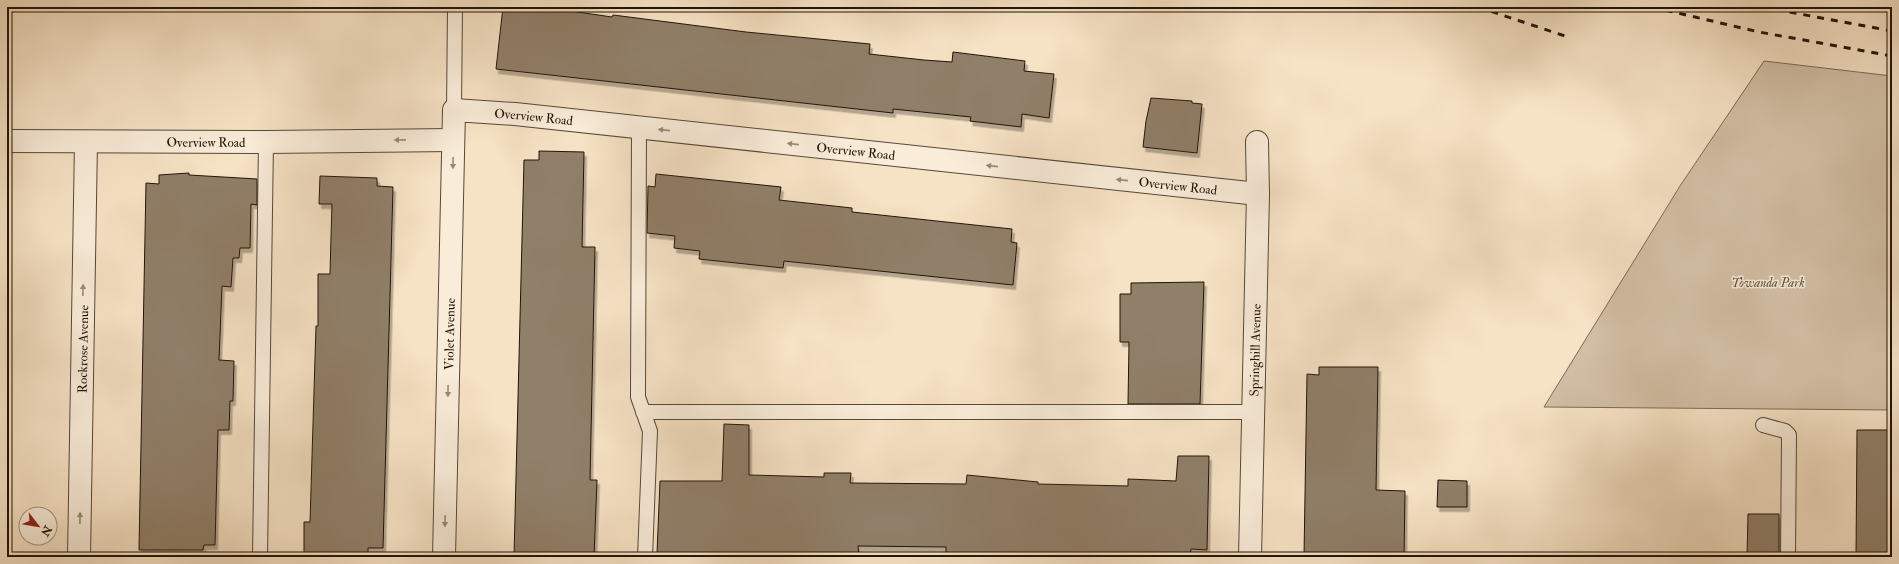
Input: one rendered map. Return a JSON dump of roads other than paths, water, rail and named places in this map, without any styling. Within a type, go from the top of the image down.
[{"type":"street","name":"Overview Road","points":[[454,110],[515,114],[1258,194]]},
{"type":"street","name":"Violet Avenue","points":[[444,557],[454,110]]},
{"type":"street","name":"Overview Road","points":[[7,141],[266,142],[454,140]]},
{"type":"street","name":"Rockrose Avenue","points":[[79,557],[86,142]]},
{"type":"street","name":"Springhill Avenue","points":[[1250,557],[1258,194],[1257,142]]},
{"type":"lane","points":[[454,110],[455,7]]},
{"type":"lane","points":[[639,127],[638,397],[650,431],[645,557]]},
{"type":"lane","points":[[260,557],[266,142]]},
{"type":"lane","points":[[643,412],[1253,412]]},
{"type":"lane","points":[[1763,425],[1785,431],[1789,436],[1788,557]]},
{"type":"railway","points":[[1478,7],[1565,36]]},
{"type":"railway","points":[[1652,7],[1759,32],[1892,56]]},
{"type":"railway","points":[[1762,7],[1892,31]]},
{"type":"park label","name":"Towanda Park","points":[[1768,282]]}]
